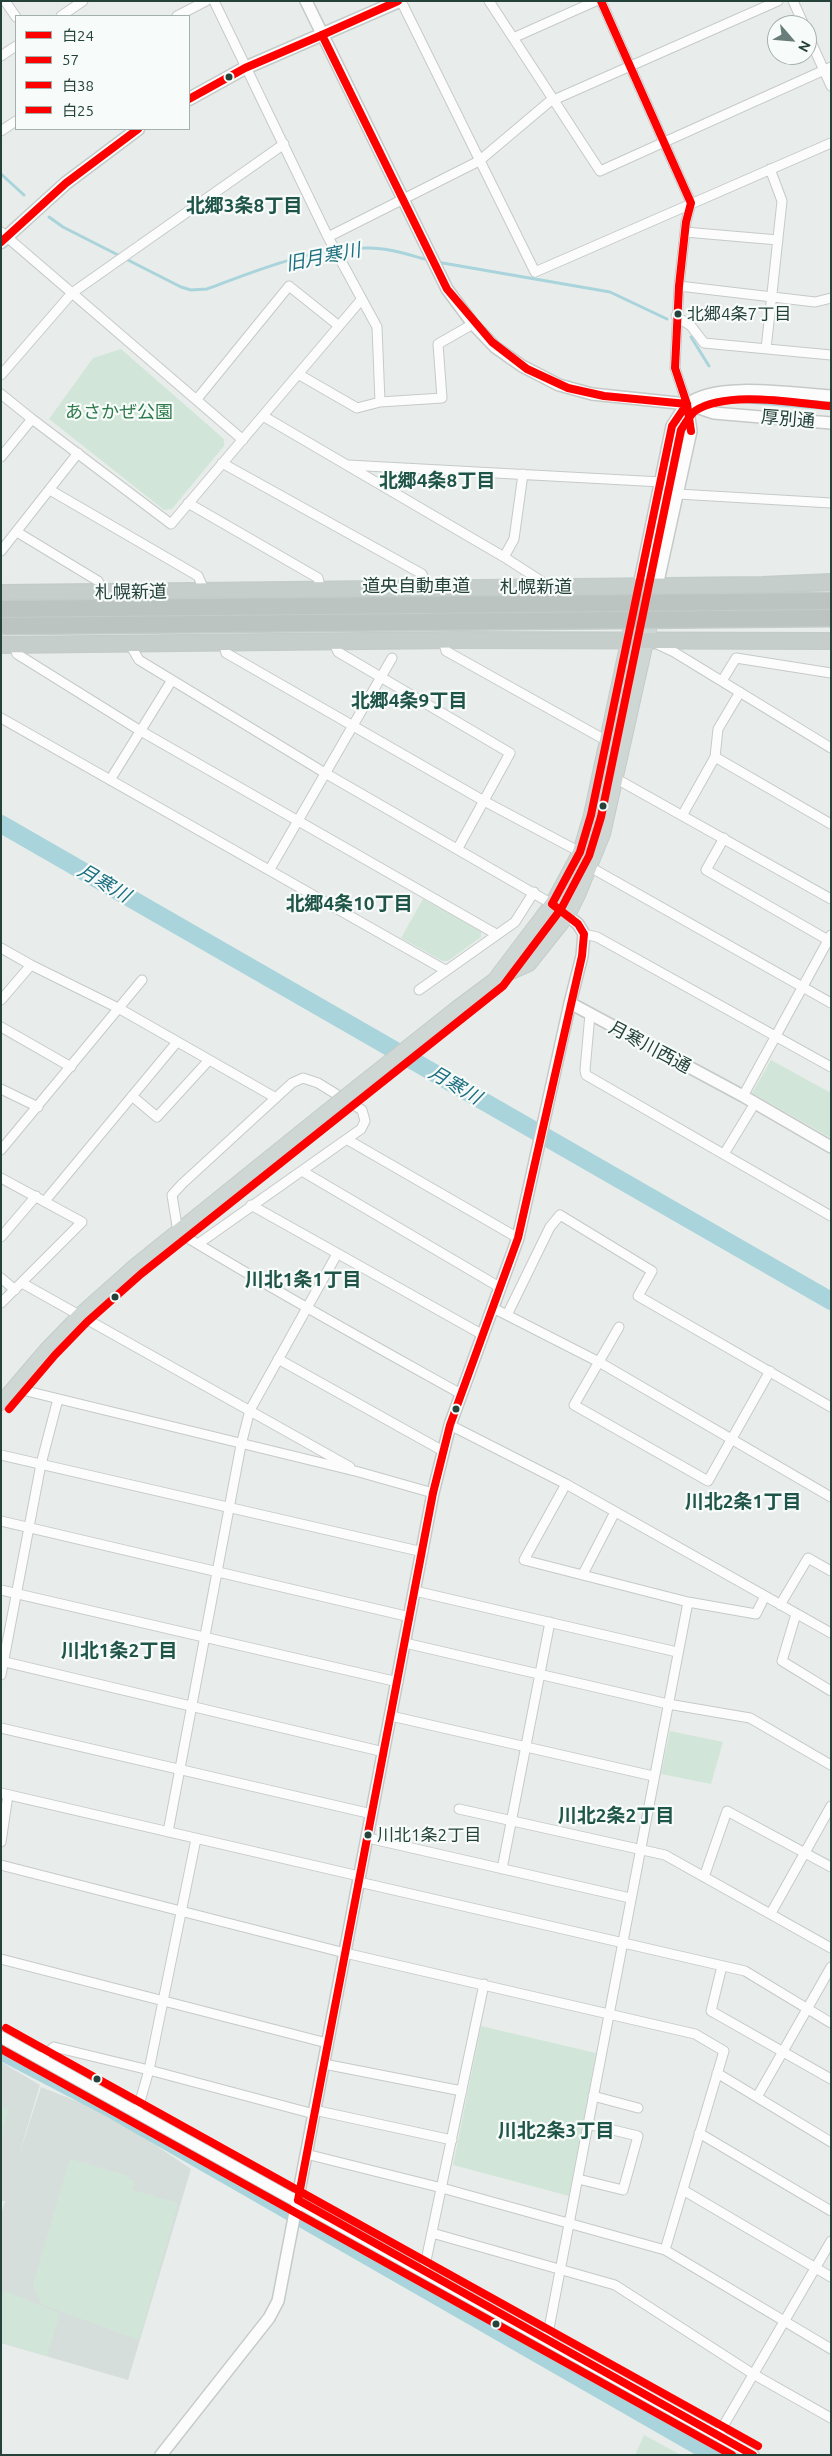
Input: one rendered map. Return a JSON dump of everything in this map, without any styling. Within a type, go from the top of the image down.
[{"type":"highway","name":"札幌新道","points":[[1,593],[552,588],[762,585],[831,582]]},
{"type":"highway","name":"道央自動車道","points":[[1,609],[831,601]]},
{"type":"highway","name":"道央自動車道","points":[[1,626],[831,618]]},
{"type":"highway","points":[[7,644],[443,640],[628,642],[647,640],[831,641]]},
{"type":"main road","points":[[190,98],[245,68],[400,1]]},
{"type":"main road","points":[[3,237],[66,184],[137,130]]},
{"type":"main road","points":[[496,979],[552,904],[580,852],[591,815],[639,586]]},
{"type":"main road","points":[[1,1403],[80,1315],[135,1266],[457,1008],[496,979],[529,964],[568,915],[603,834],[647,640],[657,586]]},
{"type":"street","points":[[5,1],[15,15]]},
{"type":"street","points":[[62,15],[83,1]]},
{"type":"street","points":[[179,15],[206,1]]},
{"type":"street","points":[[214,1],[328,237],[377,327],[380,402]]},
{"type":"street","points":[[306,1],[447,290],[473,324],[495,347],[522,366],[559,385],[592,394],[688,404]]},
{"type":"street","points":[[400,1],[534,272],[831,143]]},
{"type":"street","points":[[489,1],[600,171],[827,68]]},
{"type":"street","points":[[513,38],[596,1]]},
{"type":"street","points":[[601,1],[691,203],[685,232],[679,286],[674,368],[688,404],[691,431],[657,586]]},
{"type":"street","points":[[328,237],[479,161],[549,102],[778,1]]},
{"type":"street","points":[[793,1],[799,15]]},
{"type":"street","points":[[1,56],[15,47]]},
{"type":"street","points":[[817,50],[827,68],[831,86]]},
{"type":"street","points":[[1,132],[15,121]]},
{"type":"street","points":[[1,375],[72,293],[284,144]]},
{"type":"street","points":[[766,349],[782,202],[770,169]]},
{"type":"street","points":[[685,232],[778,240]]},
{"type":"street","points":[[3,237],[72,293],[243,440]]},
{"type":"street","points":[[197,399],[289,286],[338,326]]},
{"type":"street","points":[[679,286],[815,302],[830,301]]},
{"type":"street","points":[[1,394],[171,524],[361,300]]},
{"type":"street","points":[[676,316],[691,326],[704,343],[831,355]]},
{"type":"street","points":[[298,374],[357,408],[380,402],[442,398],[438,344],[473,324]]},
{"type":"street","name":"厚別通","points":[[688,404],[715,392],[769,391],[831,396]]},
{"type":"street","points":[[639,586],[672,426],[688,404]]},
{"type":"street","name":"厚別通","points":[[688,404],[714,412],[831,423]]},
{"type":"street","points":[[264,416],[504,557],[552,588]]},
{"type":"street","points":[[1,457],[32,419]]},
{"type":"street","points":[[1,551],[78,453]]},
{"type":"street","points":[[222,464],[422,574],[428,588]]},
{"type":"street","points":[[346,465],[661,482],[679,489],[831,503]]},
{"type":"street","points":[[504,557],[514,539],[523,474]]},
{"type":"street","points":[[50,490],[198,576],[204,590]]},
{"type":"street","points":[[188,503],[318,578],[321,590]]},
{"type":"street","points":[[17,532],[98,581],[103,592]]},
{"type":"street","points":[[443,640],[446,651],[607,741]]},
{"type":"street","points":[[647,640],[666,647],[831,748]]},
{"type":"street","points":[[333,641],[338,652],[510,753],[458,848]]},
{"type":"street","points":[[223,642],[226,653],[352,727],[580,852]]},
{"type":"street","points":[[129,643],[139,660],[325,773],[534,892],[568,915],[584,934],[597,937],[831,1068]]},
{"type":"street","points":[[7,644],[17,654],[139,730],[496,934]]},
{"type":"street","points":[[270,869],[392,658]]},
{"type":"street","points":[[722,681],[736,658],[831,673]]},
{"type":"street","points":[[110,780],[139,730],[172,680]]},
{"type":"street","points":[[682,814],[715,757],[718,729],[740,692]]},
{"type":"street","points":[[1,718],[445,970]]},
{"type":"street","points":[[715,757],[831,824]]},
{"type":"street","points":[[616,778],[831,900]]},
{"type":"street","points":[[724,838],[706,870],[829,937],[776,1037],[742,1096]]},
{"type":"street","points":[[590,867],[831,1003]]},
{"type":"street","points":[[419,990],[514,922],[534,892]]},
{"type":"street","points":[[161,2455],[269,2318],[278,2301],[433,1492],[450,1426],[518,1238],[582,956],[584,934]]},
{"type":"street","points":[[1,948],[120,1009],[276,1098]]},
{"type":"street","points":[[2,999],[31,965]]},
{"type":"street","points":[[1,1150],[120,1009],[142,980]]},
{"type":"street","name":"月寒川西通","points":[[570,1003],[755,1103],[831,1147]]},
{"type":"street","points":[[590,1014],[584,1070],[586,1075],[831,1216]]},
{"type":"street","points":[[1,1027],[71,1067]]},
{"type":"street","points":[[1,1237],[40,1199],[132,1096],[177,1042]]},
{"type":"street","points":[[132,1096],[158,1117],[210,1060]]},
{"type":"street","points":[[198,1244],[361,1129],[365,1121],[362,1110],[318,1083],[304,1078],[292,1083],[172,1195],[178,1232],[198,1244],[306,1308],[461,1394]]},
{"type":"street","points":[[1,1089],[38,1107]]},
{"type":"street","points":[[724,1154],[755,1103]]},
{"type":"street","points":[[348,1140],[518,1238]]},
{"type":"street","points":[[302,1171],[501,1288]]},
{"type":"street","points":[[1,1178],[82,1222],[1,1303]]},
{"type":"street","points":[[251,1205],[482,1335]]},
{"type":"street","points":[[506,1315],[550,1227],[560,1216],[652,1271],[638,1296],[831,1407]]},
{"type":"street","points":[[168,1832],[241,1445],[250,1410],[337,1254]]},
{"type":"street","points":[[1,1278],[14,1290]]},
{"type":"street","points":[[22,1283],[359,1472]]},
{"type":"street","points":[[493,1308],[599,1362],[831,1497]]},
{"type":"street","points":[[619,1327],[574,1405],[708,1481],[770,1372]]},
{"type":"street","points":[[278,1359],[443,1451]]},
{"type":"street","points":[[14,1388],[241,1445],[359,1472],[433,1492]]},
{"type":"street","points":[[1,1675],[41,1464],[58,1399]]},
{"type":"street","points":[[450,1426],[566,1484],[831,1634]]},
{"type":"street","points":[[1,1455],[423,1552]]},
{"type":"street","points":[[566,1484],[524,1560],[688,1602],[756,1614],[765,1596]]},
{"type":"street","points":[[583,1574],[615,1512]]},
{"type":"street","points":[[1,1521],[410,1617]]},
{"type":"street","points":[[780,1605],[808,1558],[831,1571]]},
{"type":"street","points":[[1,1590],[398,1682]]},
{"type":"street","points":[[415,1591],[677,1652]]},
{"type":"street","points":[[547,2339],[562,2269],[567,2225],[578,2179],[630,1898],[641,1849],[653,1776],[688,1602]]},
{"type":"street","points":[[796,1614],[782,1661],[831,1691]]},
{"type":"street","points":[[502,1869],[524,1746],[550,1622]]},
{"type":"street","points":[[405,1643],[668,1704],[750,1718],[831,1765]]},
{"type":"street","points":[[3,1661],[384,1752]]},
{"type":"street","points":[[391,1716],[653,1776]]},
{"type":"street","points":[[1,1728],[372,1814]]},
{"type":"street","points":[[1,1842],[4,1794],[168,1832],[622,1944],[745,1971],[831,2023]]},
{"type":"street","points":[[771,1914],[831,1806]]},
{"type":"street","points":[[459,1809],[665,1855],[831,1948]]},
{"type":"street","points":[[704,1877],[727,1812],[831,1868]]},
{"type":"street","points":[[368,1838],[630,1898]]},
{"type":"street","points":[[137,2112],[149,2070],[196,1839]]},
{"type":"street","points":[[1,1865],[345,1953],[695,2034],[724,2051],[665,2250]]},
{"type":"street","points":[[1,1959],[163,1999],[328,2043]]},
{"type":"street","points":[[722,1966],[711,2011],[831,2080]]},
{"type":"street","points":[[757,2097],[831,1967]]},
{"type":"street","points":[[424,2270],[484,1984]]},
{"type":"street","points":[[1,2036],[297,2204],[424,2270],[753,2455]]},
{"type":"street","points":[[41,2058],[54,2048],[314,2112],[452,2140]]},
{"type":"street","points":[[324,2064],[462,2091]]},
{"type":"street","points":[[717,2073],[831,2142]]},
{"type":"street","points":[[593,2096],[638,2108]]},
{"type":"street","points":[[578,2179],[623,2190],[638,2136],[588,2124]]},
{"type":"street","points":[[700,2133],[831,2211]]},
{"type":"street","points":[[306,2154],[442,2188],[567,2225],[665,2250],[831,2349]]},
{"type":"street","points":[[683,2190],[831,2277]]},
{"type":"street","points":[[432,2233],[615,2285],[753,2374],[831,2418]]},
{"type":"street","points":[[718,2435],[831,2241]]},
{"type":"shaded area","points":[[1,2062],[40,2085],[18,2158],[41,2087],[84,2104],[139,2134],[191,2169],[128,2380],[1,2343],[1,2214],[5,2201],[1,2201]]},
{"type":"green space","name":"あさかぜ公園","points":[[121,349],[224,439],[224,446],[172,509],[164,510],[49,419],[93,358]]},
{"type":"green space","points":[[423,899],[481,931],[481,937],[448,961],[442,961],[401,938]]},
{"type":"green space","points":[[771,1060],[831,1093],[831,1138],[752,1093]]},
{"type":"green space","points":[[670,1731],[723,1742],[711,1784],[661,1774]]},
{"type":"green space","points":[[481,2026],[596,2053],[569,2196],[453,2165]]},
{"type":"green space","points":[[1,2107],[9,2110],[1,2135]]},
{"type":"green space","points":[[70,2159],[129,2176],[128,2179],[134,2181],[132,2190],[178,2203],[139,2340],[41,2304],[33,2285]]},
{"type":"green space","points":[[4,2291],[60,2313],[47,2356],[1,2342],[1,2302]]},
{"type":"green space","points":[[644,2435],[681,2455],[635,2455]]},
{"type":"waterway","name":"旧月寒川","points":[[1,174],[24,195]]},
{"type":"waterway","name":"旧月寒川","points":[[49,217],[63,227],[181,287],[191,290],[207,289],[286,261],[327,251],[376,248],[428,260]]},
{"type":"waterway","name":"旧月寒川","points":[[437,262],[610,292],[667,319]]},
{"type":"waterway","name":"旧月寒川","points":[[691,337],[709,366]]},
{"type":"waterway","name":"旧月寒川","points":[[735,401],[831,409]]},
{"type":"waterway","name":"月寒川","points":[[1,824],[831,1301]]},
{"type":"waterway","points":[[1,2051],[106,2106],[714,2455]]},
{"type":"transit line","name":"白24","points":[[322,35],[398,1]]},
{"type":"transit line","name":"白24","points":[[601,1],[691,203],[686,222],[679,286],[675,368],[687,404],[691,431]]},
{"type":"transit line","name":"白24","points":[[322,35],[447,289],[492,342],[527,369],[568,388],[604,396],[687,404]]},
{"type":"transit line","name":"白25","points":[[190,98],[245,68],[322,35]]},
{"type":"transit line","name":"白25","points":[[1,242],[66,183],[137,130]]},
{"type":"transit line","name":"57","points":[[9,1409],[55,1355],[87,1322],[141,1274],[503,986],[561,909],[589,856],[601,817],[681,430],[695,411],[725,401],[742,399],[830,406]]},
{"type":"transit line","name":"白24","points":[[298,2200],[433,1493],[450,1425],[518,1238],[582,956],[584,934],[578,924],[552,904],[580,852],[591,815],[672,426],[687,404]]},
{"type":"transit line","name":"白38","points":[[6,2028],[758,2446]]},
{"type":"transit line","name":"57","points":[[1,2049],[732,2455]]},
{"type":"transit line","name":"白24","points":[[298,2200],[753,2455]]},
{"type":"place","name":"北郷4条7丁目","points":[[678,314]]},
{"type":"place","name":"川北1条2丁目","points":[[368,1835]]},
{"type":"district","name":"北郷3条8丁目","points":[[244,206]]},
{"type":"district","name":"北郷4条8丁目","points":[[437,481]]},
{"type":"district","name":"北郷4条9丁目","points":[[409,701]]},
{"type":"district","name":"北郷4条10丁目","points":[[349,904]]},
{"type":"district","name":"川北1条1丁目","points":[[303,1280]]},
{"type":"district","name":"川北2条1丁目","points":[[743,1502]]},
{"type":"district","name":"川北1条2丁目","points":[[119,1651]]},
{"type":"district","name":"川北2条2丁目","points":[[616,1816]]},
{"type":"district","name":"川北2条3丁目","points":[[556,2131]]}]
